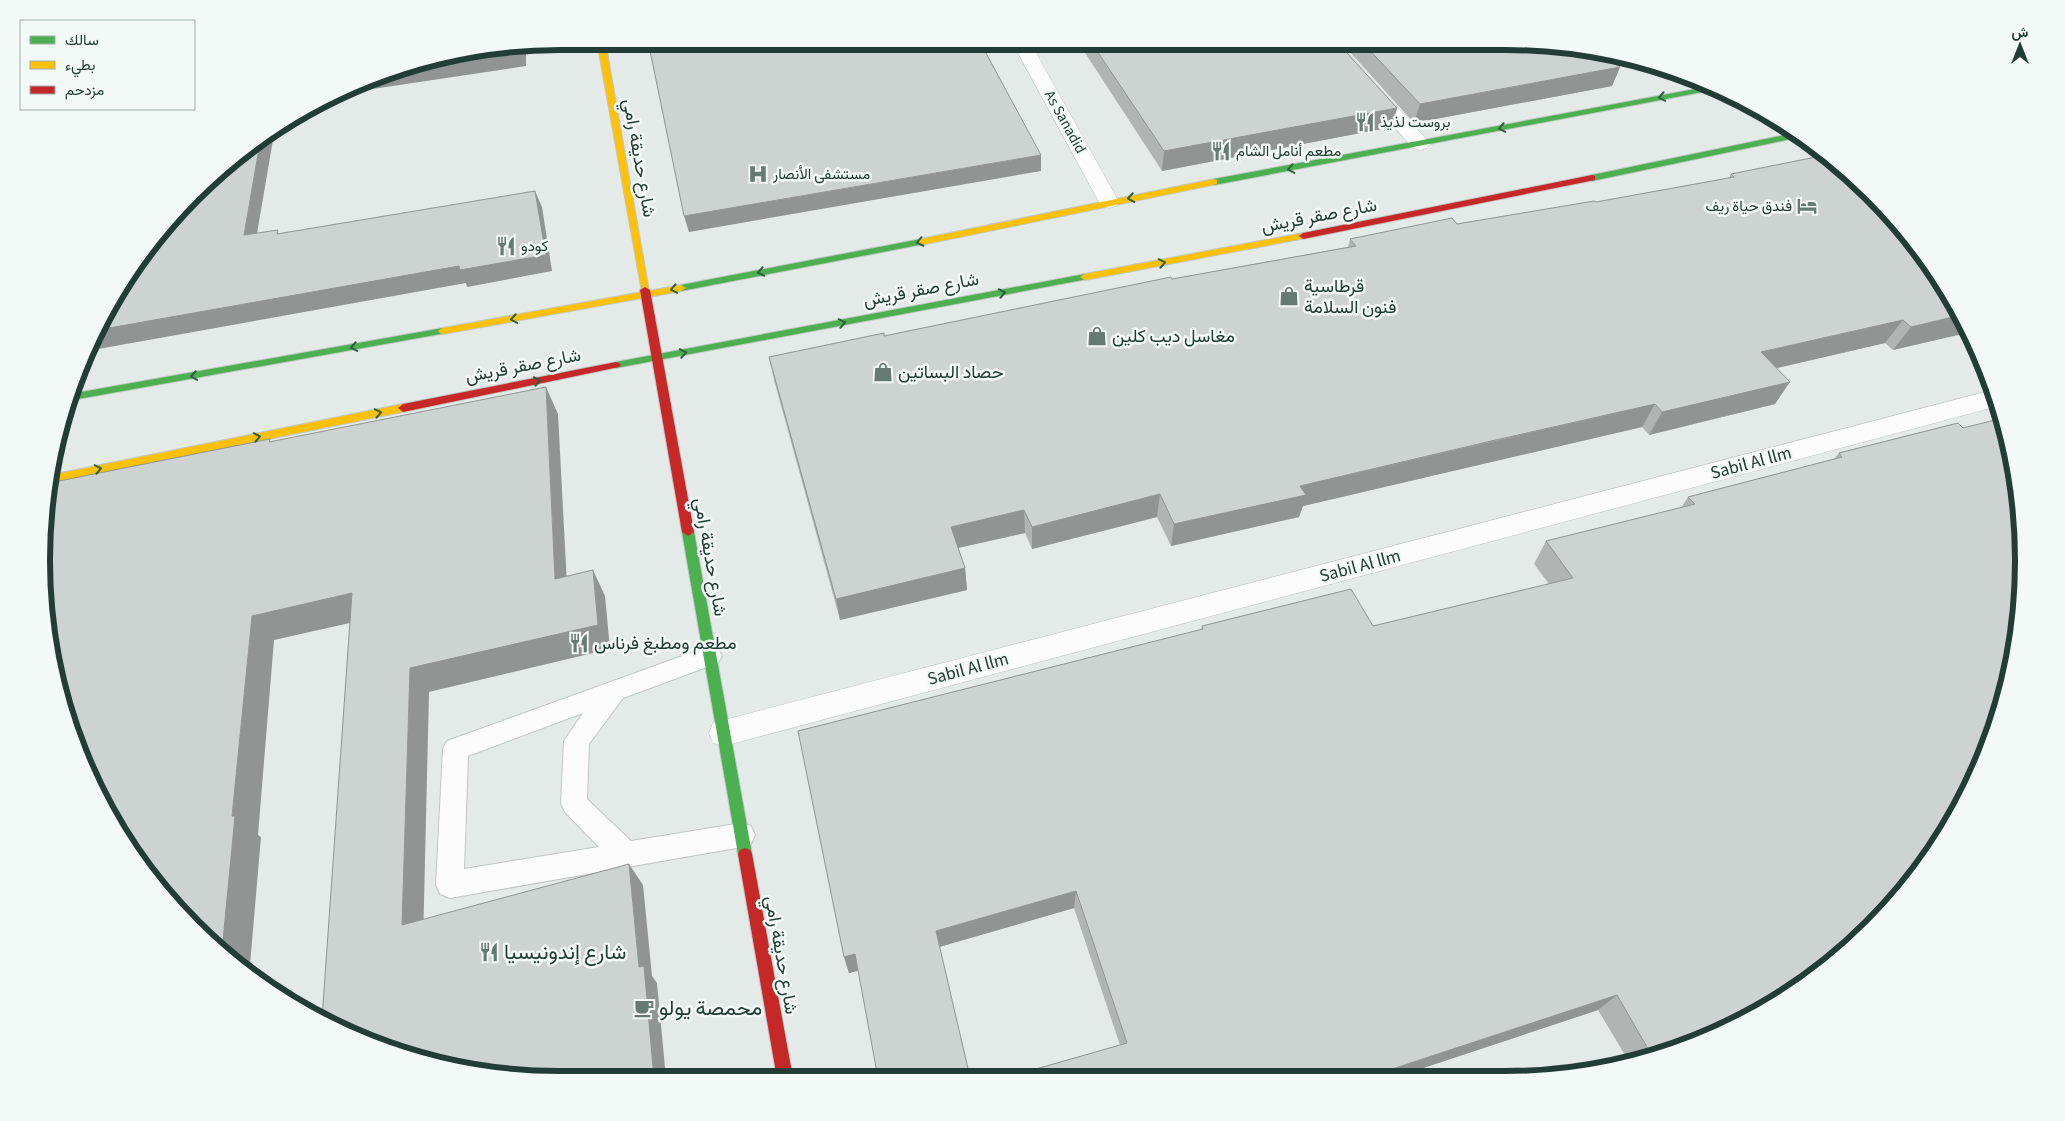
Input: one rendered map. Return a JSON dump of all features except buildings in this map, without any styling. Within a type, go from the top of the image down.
[{"type":"street","name":"شارع حديقة رامي","points":[[603,50],[784,1071]]},
{"type":"street","name":"As Sanadid","points":[[1025,50],[1109,202]]},
{"type":"street","points":[[1335,50],[1420,144]]},
{"type":"street","points":[[77,396],[887,249],[1109,202],[1701,90]]},
{"type":"street","name":"شارع صقر قريش","points":[[57,478],[657,357],[1370,224],[1789,137]]},
{"type":"street","name":"Sabil Al llm","points":[[724,733],[1989,400]]},
{"type":"lane","points":[[710,656],[456,749],[450,886],[742,835]]},
{"type":"lane","points":[[614,692],[578,741],[574,804],[625,854]]},
{"type":"traffic: fast","points":[[1214,182],[1701,90]]},
{"type":"traffic: fast","points":[[1592,178],[1789,137]]},
{"type":"traffic: fast","points":[[681,288],[921,242]]},
{"type":"traffic: fast","points":[[616,365],[1085,277]]},
{"type":"traffic: fast","points":[[77,396],[443,331]]},
{"type":"traffic: fast","points":[[688,532],[745,854]]},
{"type":"traffic: slow","points":[[603,50],[645,290]]},
{"type":"traffic: slow","points":[[921,242],[1214,182]]},
{"type":"traffic: slow","points":[[1085,277],[1303,236]]},
{"type":"traffic: slow","points":[[443,331],[681,288]]},
{"type":"traffic: slow","points":[[57,478],[403,408]]},
{"type":"traffic: jam","points":[[1303,236],[1592,178]]},
{"type":"traffic: jam","points":[[645,290],[688,532]]},
{"type":"traffic: jam","points":[[403,408],[616,365]]},
{"type":"traffic: jam","points":[[745,854],[784,1071]]},
{"type":"place","name":"بروست لذيذ","points":[[1365,122]]},
{"type":"place","name":"مطعم أنامل الشام","points":[[1221,151]]},
{"type":"place","name":"مستشفى الأنصار","points":[[758,174]]},
{"type":"place","name":"فندق حياة ريف","points":[[1807,206]]},
{"type":"place","name":"كودو","points":[[506,246]]},
{"type":"place","name":"قرطاسية فنون السلامة","points":[[1289,296]]},
{"type":"place","name":"مغاسل ديب كلين","points":[[1097,336]]},
{"type":"place","name":"حصاد البساتين","points":[[883,372]]},
{"type":"place","name":"مطعم ومطبغ فرناس","points":[[579,643]]},
{"type":"place","name":"شارع إندونيسيا","points":[[489,952]]},
{"type":"place","name":"محمصة يولو","points":[[644,1008]]}]
